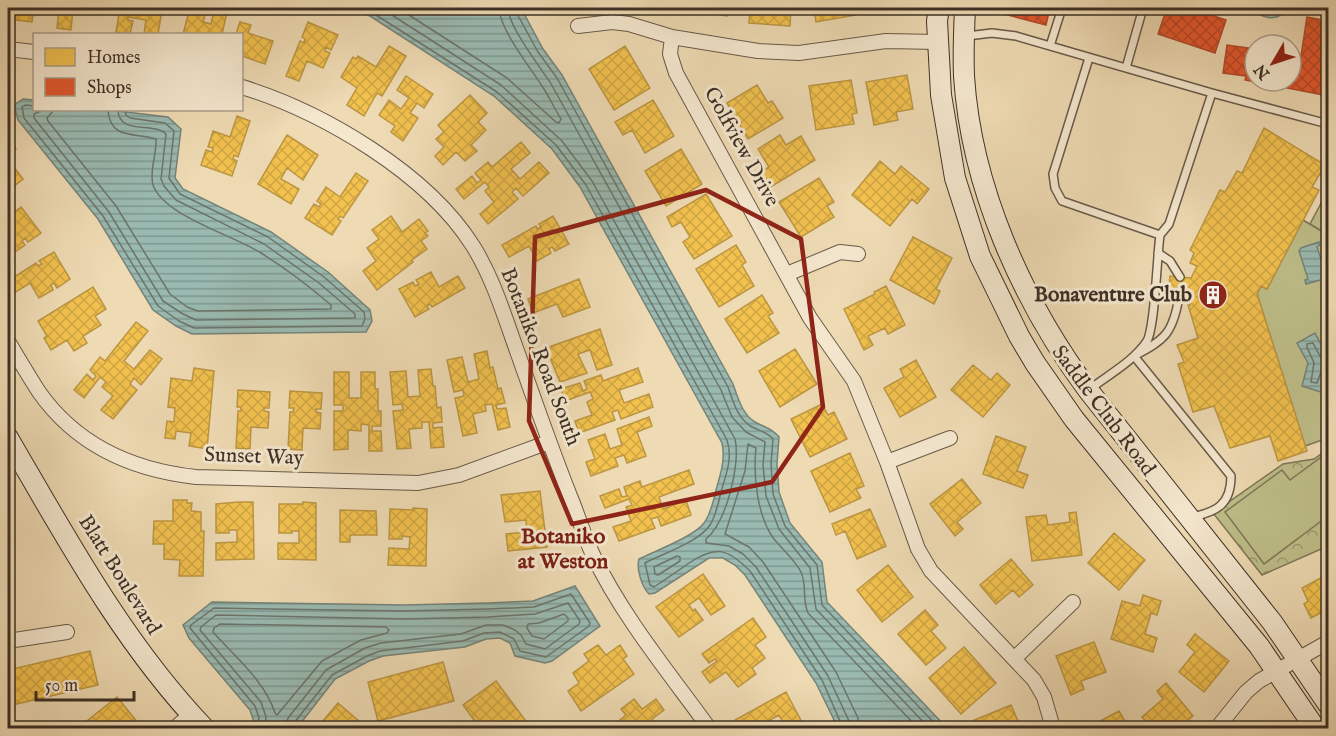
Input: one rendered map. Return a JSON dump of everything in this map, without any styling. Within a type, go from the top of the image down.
[{"type":"street","name":"Saddle Club Road","points":[[939,8],[941,95],[955,178],[980,256],[1019,336],[1047,382],[1074,419],[1245,628],[1277,671],[1315,729]]},
{"type":"street","name":"Saddle Club Road","points":[[965,8],[964,76],[970,123],[986,190],[1006,248],[1048,330],[1088,390],[1272,622],[1329,704]]},
{"type":"street","points":[[578,26],[612,22],[629,24],[672,37],[758,51],[799,52],[886,41],[938,42],[964,36]]},
{"type":"street","name":"Golfview Drive","points":[[672,37],[670,54],[676,74],[810,318],[854,381],[925,563],[1015,657],[1039,688],[1053,729]]},
{"type":"street","points":[[8,49],[33,52]]},
{"type":"street","name":"Botaniko Road South","points":[[243,87],[315,116],[351,135],[415,182],[444,209],[473,246],[494,286],[549,442],[592,554],[612,592],[709,729]]},
{"type":"street","points":[[787,274],[840,252],[858,254]]},
{"type":"street","name":"Sunset Way","points":[[8,341],[40,393],[74,430],[113,456],[166,474],[196,477],[418,483],[459,475],[549,442]]},
{"type":"street","name":"Blatt Boulevard","points":[[8,438],[104,601],[144,659],[197,722]]},
{"type":"street","points":[[887,462],[950,438]]},
{"type":"street","points":[[1015,657],[1073,602]]},
{"type":"street","points":[[8,641],[67,632]]},
{"type":"street","points":[[1217,729],[1246,692],[1259,681],[1329,642]]},
{"type":"street","points":[[175,729],[197,722]]},
{"type":"lane","points":[[1050,46],[1062,8]]},
{"type":"lane","points":[[1126,68],[1143,8]]},
{"type":"lane","points":[[964,36],[1004,34],[1329,124]]},
{"type":"lane","points":[[1089,58],[1053,174],[1055,188],[1062,201],[1160,235]]},
{"type":"lane","points":[[1134,356],[1148,340],[1151,327],[1160,235],[1169,224],[1212,93]]},
{"type":"lane","points":[[1158,253],[1170,261],[1180,277]]},
{"type":"lane","points":[[1088,390],[1134,356],[1155,345],[1166,334],[1175,320],[1179,297]]},
{"type":"lane","points":[[1134,356],[1231,476],[1231,490],[1219,508],[1190,518]]},
{"type":"highlighted area","points":[[706,190],[801,239],[823,407],[772,482],[572,524],[529,421],[535,237]]},
{"type":"green space","points":[[1328,190],[1328,235],[1310,224]]},
{"type":"green space","points":[[1303,220],[1328,235],[1328,438],[1305,446],[1257,294],[1261,286],[1267,289]]},
{"type":"green space","points":[[1328,449],[1328,546],[1262,575],[1213,513],[1283,464],[1314,459]]},
{"type":"green space","points":[[1328,452],[1328,532],[1320,522],[1264,564],[1225,512],[1282,470],[1290,480]]},
{"type":"water","points":[[350,8],[521,8],[543,49],[562,75],[733,384],[744,410],[751,419],[779,437],[777,464],[779,492],[790,523],[822,562],[827,602],[947,728],[838,728],[816,683],[745,575],[723,558],[709,558],[655,593],[649,594],[640,578],[639,559],[684,538],[699,528],[707,519],[721,473],[722,443],[580,187],[552,149],[494,96],[370,16]]},
{"type":"water","points":[[1251,8],[1288,8],[1279,16],[1270,18],[1260,15]]},
{"type":"water","points":[[23,99],[33,100],[33,111],[117,111],[168,117],[181,129],[175,178],[183,189],[271,232],[328,272],[370,310],[372,321],[366,332],[192,334],[176,326],[153,310],[98,219],[18,120],[14,105]]},
{"type":"water","points":[[1319,242],[1320,245],[1317,247],[1326,275],[1324,279],[1306,284],[1305,280],[1308,279],[1299,251],[1301,248]]},
{"type":"water","points":[[1315,333],[1327,361],[1321,392],[1302,386],[1308,363],[1297,343]]},
{"type":"water","points":[[575,586],[600,626],[552,661],[545,663],[515,656],[510,643],[500,638],[486,639],[465,647],[383,656],[335,679],[297,728],[252,728],[253,719],[250,710],[189,638],[183,625],[212,602],[404,605],[488,603],[533,601]]},
{"type":"building: Homes","points":[[8,8],[34,8],[32,22],[8,19]]},
{"type":"building: Homes","points":[[59,8],[73,8],[71,30],[57,28]]},
{"type":"building: Homes","points":[[120,8],[154,8],[154,10],[162,11],[158,33],[144,33],[146,20],[128,17],[128,20],[133,21],[130,33],[116,32]]},
{"type":"building: Homes","points":[[190,8],[228,8],[222,33],[183,33]],"holes":[[[206,10],[214,11],[211,24],[203,22]]]},
{"type":"building: Homes","points":[[691,8],[729,8],[727,16]]},
{"type":"building: Homes","points":[[750,8],[791,8],[790,26],[749,23]]},
{"type":"building: Homes","points":[[814,8],[855,8],[856,15],[816,22]]},
{"type":"building: Homes","points":[[240,22],[251,25],[248,33],[273,41],[265,64],[243,56],[243,33],[236,33]]},
{"type":"building: Homes","points":[[308,22],[338,35],[331,50],[326,47],[325,51],[330,53],[323,68],[307,61],[299,81],[286,76],[300,41],[304,43],[305,39],[302,37]]},
{"type":"building: Homes","points":[[389,46],[406,56],[382,96],[377,93],[364,116],[347,105],[357,88],[341,77],[353,57],[356,59],[358,56],[376,67]]},
{"type":"building: Homes","points":[[625,46],[650,88],[614,110],[589,69]]},
{"type":"building: Homes","points":[[907,75],[913,109],[896,112],[898,120],[874,125],[866,82]]},
{"type":"building: Homes","points":[[406,76],[433,94],[424,108],[417,103],[410,113],[418,118],[403,141],[391,132],[395,126],[379,115],[389,100],[401,109],[409,98],[397,90]]},
{"type":"building: Homes","points":[[851,80],[857,113],[852,114],[854,124],[816,130],[809,86]]},
{"type":"building: Homes","points":[[757,85],[768,103],[772,101],[783,118],[748,139],[727,103]]},
{"type":"building: Homes","points":[[470,95],[487,113],[478,122],[486,130],[471,145],[477,151],[465,161],[456,152],[443,165],[435,156],[444,147],[436,139],[444,132],[438,125]]},
{"type":"building: Homes","points":[[653,100],[674,136],[645,153],[632,130],[623,135],[615,122]]},
{"type":"building: Homes","points":[[237,116],[250,121],[238,157],[234,155],[233,159],[237,161],[232,176],[201,165],[206,150],[212,152],[213,148],[208,147],[213,131],[230,137]]},
{"type":"building: Homes","name":"Bonaventure Club","points":[[1264,128],[1325,165],[1312,187],[1319,190],[1267,289],[1261,286],[1257,294],[1307,451],[1278,461],[1270,436],[1230,448],[1214,406],[1193,412],[1178,364],[1184,362],[1177,345],[1198,338],[1188,298],[1168,296],[1170,276],[1191,278],[1197,266],[1190,263],[1194,253],[1190,250],[1220,190],[1225,192],[1237,171],[1242,173]]},
{"type":"building: Homes","points":[[287,135],[318,155],[303,180],[287,168],[281,179],[299,189],[291,204],[258,184]]},
{"type":"building: Homes","points":[[780,135],[786,145],[801,136],[815,160],[769,188],[759,173],[769,167],[758,149]]},
{"type":"building: Homes","points":[[8,137],[16,149],[8,155]]},
{"type":"building: Homes","points":[[521,142],[530,153],[511,169],[520,179],[539,162],[549,173],[523,196],[516,188],[512,192],[518,199],[488,224],[480,214],[494,202],[485,191],[489,187],[485,182],[464,199],[456,189],[472,176],[477,183],[481,180],[475,173],[488,162],[492,167]]},
{"type":"building: Homes","points":[[681,149],[702,184],[666,206],[645,171]]},
{"type":"building: Homes","points":[[880,161],[895,174],[901,166],[929,189],[917,204],[912,199],[890,226],[852,195]]},
{"type":"building: Homes","points":[[14,167],[23,179],[8,191],[8,171]]},
{"type":"building: Homes","points":[[356,173],[368,181],[343,218],[340,216],[338,219],[341,221],[332,235],[305,218],[314,204],[319,207],[321,204],[317,201],[326,187],[340,197]]},
{"type":"building: Homes","points":[[819,178],[834,202],[827,206],[834,217],[801,237],[779,202]]},
{"type":"building: Homes","points":[[706,194],[732,236],[694,259],[683,242],[690,237],[681,222],[672,227],[667,217]]},
{"type":"building: Homes","points":[[21,207],[41,233],[28,242],[25,238],[22,241],[25,245],[12,254],[8,249],[8,223],[11,220],[8,217]]},
{"type":"building: Homes","points":[[391,216],[402,232],[419,219],[428,231],[425,233],[428,236],[421,241],[427,249],[377,290],[363,271],[376,261],[367,248],[379,239],[372,230]]},
{"type":"building: Homes","points":[[553,216],[569,244],[555,251],[552,247],[549,249],[551,253],[537,261],[529,246],[509,257],[502,245],[536,226],[537,229],[541,227],[539,224]]},
{"type":"building: Homes","points":[[913,237],[952,258],[936,289],[940,291],[934,304],[890,280]]},
{"type":"building: Homes","points":[[736,245],[746,262],[742,265],[754,286],[719,307],[696,269]]},
{"type":"building: Homes","points":[[54,252],[70,279],[57,288],[54,283],[51,285],[53,290],[39,298],[30,283],[11,295],[8,281],[36,263],[38,266],[42,264],[39,261]]},
{"type":"building: Homes","points":[[431,272],[439,287],[458,276],[465,288],[432,307],[430,304],[427,306],[429,309],[415,317],[399,289],[413,282],[415,286],[419,284],[416,280]]},
{"type":"building: Homes","points":[[579,279],[590,307],[563,317],[557,304],[533,313],[528,299]]},
{"type":"building: Homes","points":[[886,286],[905,325],[888,334],[885,328],[868,336],[873,345],[864,350],[844,309]]},
{"type":"building: Homes","points":[[93,287],[106,309],[95,316],[101,325],[83,336],[87,343],[74,351],[67,340],[51,350],[44,338],[47,336],[38,321]]},
{"type":"building: Homes","points":[[762,295],[773,313],[768,316],[779,333],[747,353],[725,319]]},
{"type":"building: Homes","points":[[136,322],[148,331],[124,361],[134,369],[150,350],[162,359],[141,385],[134,378],[130,384],[137,390],[113,419],[101,410],[113,396],[102,387],[106,382],[100,377],[84,398],[74,390],[87,374],[93,380],[96,376],[90,370],[100,357],[105,361]]},
{"type":"building: Homes","points":[[600,329],[612,365],[597,370],[590,350],[578,354],[587,373],[560,382],[546,348]]},
{"type":"building: Homes","points":[[795,349],[817,384],[780,407],[759,371]]},
{"type":"building: Homes","points":[[487,351],[490,368],[493,367],[498,389],[501,388],[505,403],[496,405],[497,409],[506,408],[510,427],[498,430],[492,404],[485,405],[486,411],[473,414],[477,433],[463,436],[455,398],[464,396],[463,390],[454,392],[447,360],[462,357],[468,382],[479,379],[474,354]]},
{"type":"building: Homes","points":[[916,360],[936,397],[900,417],[884,388],[904,377],[900,369]]},
{"type":"building: Homes","points":[[973,365],[991,380],[997,373],[1010,385],[983,417],[951,390]]},
{"type":"building: Homes","points":[[194,368],[214,371],[207,449],[189,446],[191,433],[176,431],[175,439],[165,438],[167,421],[174,422],[175,408],[168,407],[171,378],[192,381]]},
{"type":"building: Homes","points":[[638,368],[643,382],[619,390],[624,403],[649,394],[653,407],[621,419],[618,410],[612,412],[615,420],[579,433],[575,421],[592,415],[587,402],[593,399],[590,392],[565,401],[561,389],[580,383],[583,391],[587,389],[584,381],[601,375],[603,381]]},
{"type":"building: Homes","points":[[431,369],[437,408],[441,407],[442,422],[433,423],[433,428],[442,427],[444,447],[431,448],[429,422],[422,422],[422,428],[409,429],[411,448],[397,449],[393,411],[403,410],[402,404],[393,405],[390,372],[406,371],[408,397],[420,396],[418,370]]},
{"type":"building: Homes","points":[[334,372],[349,372],[349,398],[361,398],[361,372],[375,372],[375,389],[378,389],[381,426],[372,426],[372,431],[381,431],[382,451],[369,451],[369,425],[361,424],[361,431],[348,430],[348,449],[334,450],[334,411],[343,411],[343,405],[334,405]]},
{"type":"building: Homes","points":[[238,390],[270,392],[269,408],[264,408],[264,411],[269,412],[268,428],[251,427],[250,449],[236,448],[238,411],[241,411],[241,407],[237,407]]},
{"type":"building: Homes","points":[[290,391],[322,393],[321,409],[316,409],[316,412],[321,413],[320,429],[303,428],[302,450],[288,449],[290,412],[293,412],[294,408],[289,408]]},
{"type":"building: Homes","points":[[822,404],[828,415],[834,412],[847,439],[810,457],[791,419]]},
{"type":"building: Homes","points":[[649,417],[652,426],[637,432],[646,456],[627,463],[624,455],[615,458],[618,466],[591,476],[586,462],[595,459],[588,440],[605,434],[610,449],[622,445],[617,429]]},
{"type":"building: Homes","points":[[996,436],[1026,447],[1017,471],[1028,475],[1023,488],[983,474]]},
{"type":"building: Homes","points":[[850,453],[864,486],[856,489],[861,498],[830,512],[811,471]]},
{"type":"building: Homes","points":[[689,470],[694,484],[659,497],[663,509],[686,500],[691,515],[661,526],[658,517],[651,519],[655,528],[619,541],[613,527],[631,521],[626,507],[632,505],[629,499],[605,508],[600,496],[619,489],[622,497],[627,496],[624,487],[640,481],[642,487]]},
{"type":"building: Homes","points":[[962,479],[981,503],[957,522],[963,529],[955,536],[930,504]]},
{"type":"building: Homes","points":[[540,491],[547,547],[508,551],[506,534],[527,532],[526,520],[505,522],[501,495]]},
{"type":"building: Homes","points":[[173,500],[187,500],[187,503],[192,503],[191,511],[201,512],[201,531],[204,531],[203,576],[179,576],[180,560],[164,559],[164,544],[153,544],[154,521],[173,521]]},
{"type":"building: Homes","points":[[253,502],[254,559],[216,560],[216,543],[237,542],[237,530],[229,530],[229,533],[216,533],[216,504]]},
{"type":"building: Homes","points":[[303,502],[316,503],[316,560],[278,559],[278,543],[299,543],[299,531],[279,533],[279,504],[303,504]]},
{"type":"building: Homes","points":[[413,508],[427,509],[426,566],[388,565],[389,548],[409,549],[410,537],[389,539],[390,509],[413,510]]},
{"type":"building: Homes","points":[[870,509],[886,546],[857,559],[845,531],[836,535],[832,524]]},
{"type":"building: Homes","points":[[340,510],[376,511],[377,535],[350,535],[350,542],[340,542]]},
{"type":"building: Homes","points":[[1076,512],[1082,555],[1032,561],[1026,517],[1046,515],[1048,525],[1070,522],[1069,513]]},
{"type":"building: Homes","points":[[1114,533],[1145,560],[1119,590],[1088,563]]},
{"type":"building: Homes","points":[[1011,559],[1033,585],[1019,597],[1013,590],[996,604],[980,585]]},
{"type":"building: Homes","points":[[888,565],[913,597],[882,622],[857,590]]},
{"type":"building: Homes","points":[[703,574],[725,606],[711,615],[699,598],[689,605],[703,620],[679,637],[656,607]]},
{"type":"building: Homes","points":[[1328,574],[1328,609],[1311,618],[1304,604],[1308,601],[1302,588]]},
{"type":"building: Homes","points":[[1143,595],[1161,601],[1157,615],[1151,613],[1145,634],[1157,638],[1153,652],[1111,639],[1122,601],[1140,606]]},
{"type":"building: Homes","points":[[925,610],[938,625],[931,631],[946,648],[926,665],[898,634]]},
{"type":"building: Homes","points":[[753,618],[766,637],[755,645],[765,658],[752,668],[756,674],[738,687],[726,672],[710,683],[702,672],[717,661],[715,659],[709,663],[702,654]]},
{"type":"building: Homes","points":[[1195,634],[1229,661],[1204,692],[1179,672],[1195,652],[1187,645]]},
{"type":"building: Homes","points":[[1094,642],[1106,672],[1081,681],[1084,689],[1071,695],[1056,656]]},
{"type":"building: Homes","points":[[598,645],[606,655],[620,645],[627,656],[623,659],[634,674],[581,711],[568,691],[579,683],[573,673],[589,661],[584,654]]},
{"type":"building: Homes","points":[[964,647],[996,683],[961,714],[929,678]]},
{"type":"building: Homes","points":[[90,651],[98,685],[8,706],[8,670]]},
{"type":"building: Homes","points":[[443,662],[454,701],[378,721],[368,682]]},
{"type":"building: Homes","points":[[496,681],[531,728],[480,728],[463,705]]},
{"type":"building: Homes","points":[[1166,683],[1193,716],[1178,728],[1152,728],[1142,717],[1163,699],[1157,691]]},
{"type":"building: Homes","points":[[786,692],[804,726],[786,728],[779,715],[768,721],[772,728],[740,728],[735,720]]},
{"type":"building: Homes","points":[[117,697],[139,724],[133,728],[78,728]]},
{"type":"building: Homes","points":[[634,699],[642,709],[656,699],[664,710],[652,719],[657,726],[653,728],[610,728],[626,715],[621,709]]},
{"type":"building: Homes","points":[[338,703],[367,728],[317,728]]},
{"type":"building: Homes","points":[[1011,705],[1021,728],[967,728],[965,724]]},
{"type":"building: Homes","points":[[1119,711],[1129,728],[1087,728]]},
{"type":"building: Shops","points":[[1006,8],[1050,8],[1046,25],[1004,14]]},
{"type":"building: Shops","points":[[1167,8],[1210,8],[1208,14],[1226,20],[1215,53],[1158,34]]},
{"type":"building: Shops","points":[[1307,17],[1328,21],[1328,62],[1324,95],[1303,91],[1303,43]]},
{"type":"building: Shops","points":[[1227,45],[1243,47],[1243,76],[1223,73]]},
{"type":"place","name":"Bonaventure Club","points":[[1213,295]]},
{"type":"district","name":"Botaniko at Weston","points":[[563,550]]}]
